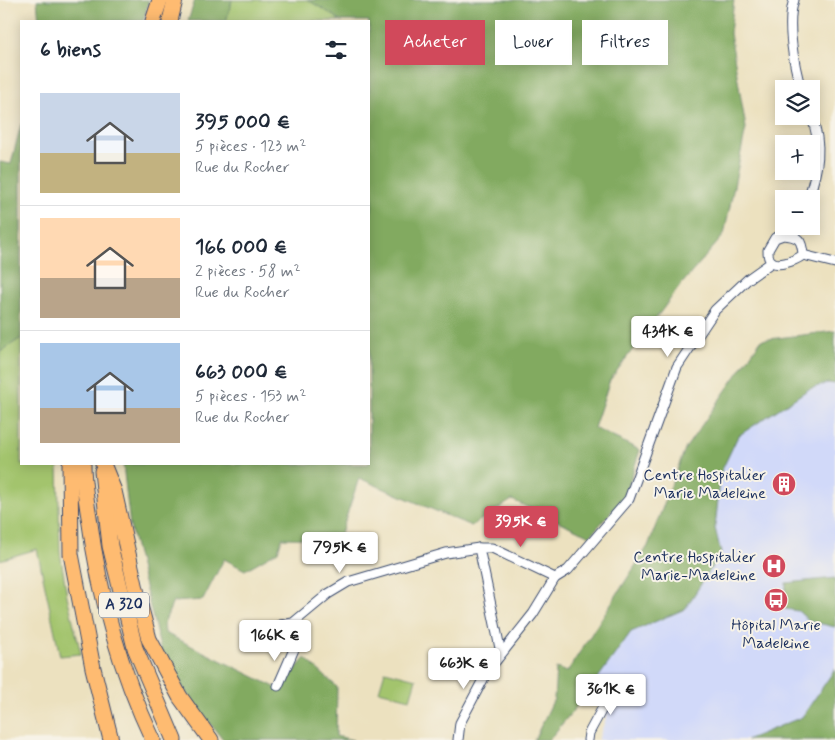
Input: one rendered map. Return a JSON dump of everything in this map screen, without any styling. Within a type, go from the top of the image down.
[{"type":"highway","points":[[153,20],[160,0]]},
{"type":"highway","points":[[170,20],[175,0]]},
{"type":"highway","points":[[70,465],[71,554],[93,668],[111,740]]},
{"type":"highway","name":"A 320","points":[[83,465],[93,550],[118,653],[136,705],[154,740]]},
{"type":"highway","points":[[102,465],[114,491],[149,640],[180,697],[211,740]]},
{"type":"highway","name":"A 320","points":[[102,465],[104,505],[110,546],[135,648],[174,740]]},
{"type":"street","points":[[794,0],[791,19],[792,44],[798,80]]},
{"type":"street","points":[[810,190],[818,161],[819,145],[815,125]]},
{"type":"street","points":[[803,255],[799,239],[793,236],[783,235],[775,238],[768,250],[769,258],[772,262],[779,264],[796,260],[803,255],[835,263]]},
{"type":"street","points":[[458,740],[460,724],[487,672],[533,614],[555,578],[568,570],[629,499],[677,366],[715,310],[748,279],[772,262]]},
{"type":"street","points":[[278,686],[295,647],[274,639],[280,625],[293,623],[328,594],[348,582],[446,553],[479,548],[492,548],[555,578]]},
{"type":"street","points":[[479,548],[502,653]]},
{"type":"street","points":[[588,740],[589,733],[614,685]]},
{"type":"shaded area","name":"Centre Hospitalier Marie-Madeleine","points":[[829,383],[835,384],[835,578],[786,583],[785,609],[798,611],[809,621],[835,627],[835,669],[802,717],[746,740],[598,740],[608,713],[585,696],[631,632],[685,609],[721,554],[715,528],[721,472],[738,436],[809,388]]},
{"type":"green space","points":[[37,0],[149,0],[143,20],[39,20]]},
{"type":"green space","points":[[195,0],[232,0],[226,20],[188,20]]},
{"type":"green space","points":[[232,0],[308,0],[337,17],[338,20],[226,20]]},
{"type":"green space","points":[[308,0],[734,0],[730,33],[746,128],[724,235],[680,286],[610,380],[594,428],[640,450],[625,496],[590,536],[512,500],[471,526],[359,478],[339,539],[282,538],[278,551],[245,570],[224,559],[203,600],[173,602],[164,623],[165,633],[279,689],[305,658],[337,687],[336,736],[353,740],[223,740],[186,693],[161,651],[130,526],[123,465],[370,465],[370,222],[373,202],[370,176],[370,20],[338,20]]},
{"type":"green space","points":[[20,128],[20,339],[0,352],[0,162],[11,164]]},
{"type":"green space","points":[[370,176],[373,202],[370,222]]},
{"type":"green space","points":[[835,331],[835,384],[828,383],[809,389],[738,436],[721,472],[715,528],[721,553],[685,609],[631,632],[585,696],[549,740],[534,740],[554,699],[556,668],[567,672],[648,546],[685,449],[761,340]]},
{"type":"green space","points":[[20,339],[20,465],[58,465],[60,552],[67,596],[81,654],[60,656],[37,549],[0,560],[0,352]]},
{"type":"green space","points":[[835,578],[835,627],[809,621],[798,611],[785,609],[786,583]]},
{"type":"green space","points":[[835,669],[835,740],[746,740],[802,717]]},
{"type":"green space","points":[[385,671],[416,679],[410,699],[379,691]]},
{"type":"place","name":"Centre Hospitalier Marie Madeleine","points":[[784,484]]},
{"type":"place","name":"Centre Hospitalier Marie-Madeleine","points":[[774,566]]},
{"type":"place","name":"Hôpital Marie Madeleine","points":[[776,600]]}]
